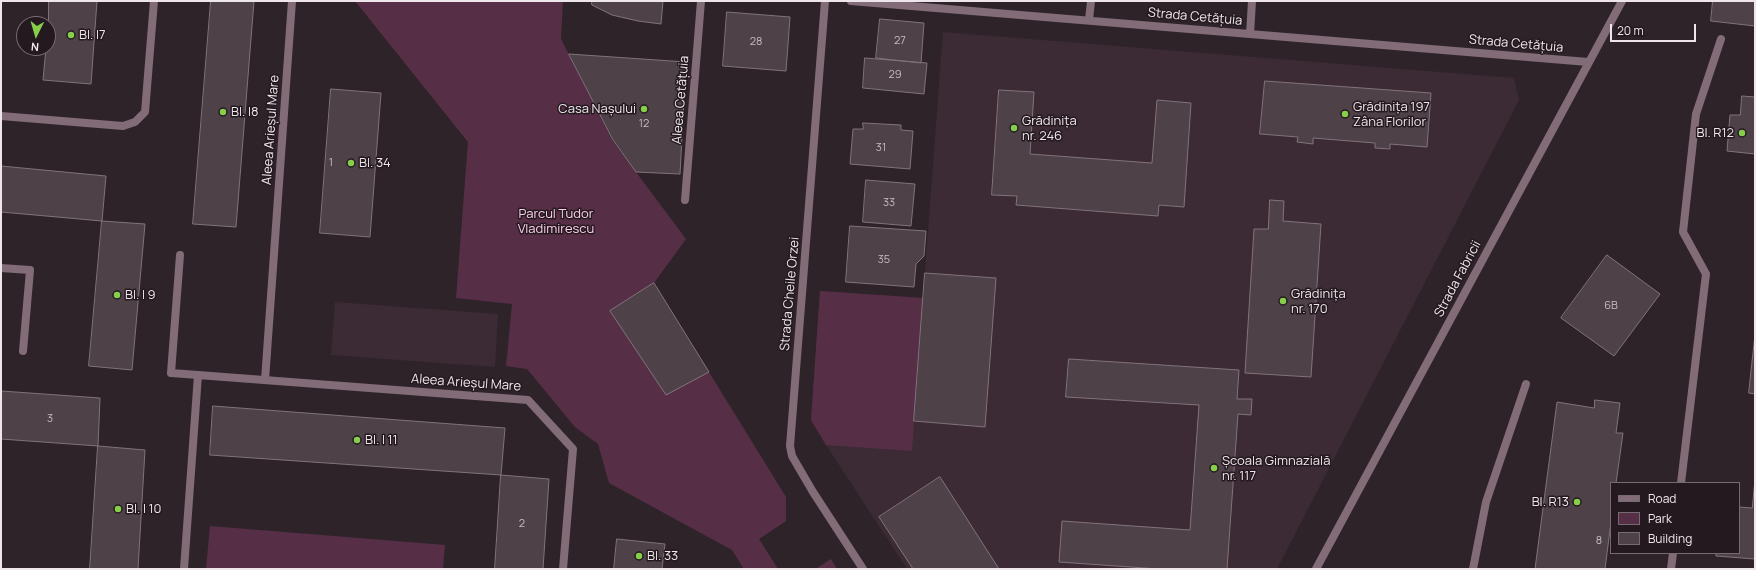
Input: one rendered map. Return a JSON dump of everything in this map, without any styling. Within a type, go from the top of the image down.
[{"type":"street","points":[[1,116],[123,126],[135,122],[145,112],[154,1]]},
{"type":"street","name":"Aleea Arieșul Mare","points":[[265,380],[292,1]]},
{"type":"street","name":"Aleea Cetățuia","points":[[685,200],[701,1]]},
{"type":"street","name":"Strada Cheile Orzei","points":[[825,1],[790,446],[792,456],[813,492],[863,569]]},
{"type":"street","name":"Strada Cetățuia","points":[[851,1],[1588,62]]},
{"type":"street","points":[[1089,20],[1091,1]]},
{"type":"street","name":"Strada Cetățuia","points":[[1250,34],[1252,1]]},
{"type":"street","name":"Strada Fabricii","points":[[1316,569],[1622,1]]},
{"type":"street","points":[[1681,482],[1706,274],[1683,232],[1696,114],[1721,39]]},
{"type":"street","name":"Aleea Arieșul Mare","points":[[180,255],[171,373],[528,400],[573,449],[564,569]]},
{"type":"street","points":[[1,268],[30,270],[24,351]]},
{"type":"street","points":[[184,569],[198,375]]},
{"type":"street","points":[[1472,569],[1486,502],[1526,384]]},
{"type":"street","points":[[1671,569],[1673,554]]},
{"type":"shaded area","points":[[943,32],[1514,78],[1519,100],[1277,569],[907,569],[826,445],[811,420],[820,291],[923,298]]},
{"type":"shaded area","points":[[335,302],[498,314],[495,367],[331,355]]},
{"type":"green space","name":"Parcul Tudor Vladimirescu","points":[[355,1],[563,1],[561,39],[612,140],[686,239],[654,283],[786,497],[786,521],[759,539],[778,569],[744,569],[732,550],[609,483],[598,444],[575,427],[527,369],[506,366],[512,304],[456,298],[468,142]]},
{"type":"green space","points":[[820,291],[923,298],[912,451],[826,445],[811,420]]},
{"type":"green space","points":[[210,526],[445,545],[443,569],[206,569]]},
{"type":"green space","points":[[831,559],[837,569],[816,569],[817,568]]},
{"type":"building","name":"Bl. I7","points":[[49,1],[97,1],[91,84],[43,80],[45,56],[56,56],[56,16],[49,16]]},
{"type":"building","name":"Bl. I8","points":[[211,1],[254,1],[236,227],[193,224]]},
{"type":"building","points":[[592,1],[663,1],[661,24],[638,21],[612,15],[592,5]]},
{"type":"building","points":[[1713,1],[1755,1],[1755,26],[1711,21]]},
{"type":"building","points":[[727,12],[790,17],[786,71],[723,66]]},
{"type":"building","points":[[880,19],[924,23],[921,63],[876,58]]},
{"type":"building","points":[[569,54],[686,62],[680,174],[636,172],[613,140]]},
{"type":"building","points":[[865,58],[927,63],[924,94],[863,88]]},
{"type":"building","name":"Grădinița 197 Zâna Florilor","points":[[1265,81],[1431,93],[1427,147],[1390,144],[1390,149],[1375,148],[1375,143],[1313,138],[1313,144],[1297,142],[1298,137],[1260,134]]},
{"type":"building","name":"Bl. 34","points":[[331,89],[381,93],[370,237],[320,233]]},
{"type":"building","name":"Grădinița nr. 246","points":[[999,90],[1034,92],[1030,154],[1152,163],[1157,100],[1191,103],[1184,207],[1159,205],[1158,216],[1016,205],[1017,196],[992,195]]},
{"type":"building","name":"Bl. R12","points":[[1742,96],[1755,97],[1755,154],[1727,151],[1730,115],[1740,115]]},
{"type":"building","points":[[863,123],[901,125],[901,130],[913,131],[910,169],[850,164],[853,129],[863,129]]},
{"type":"building","points":[[1,166],[106,176],[102,221],[1,212]]},
{"type":"building","points":[[866,180],[915,184],[911,226],[863,222]]},
{"type":"building","name":"Grădinița nr. 170","points":[[1270,200],[1284,201],[1283,221],[1321,224],[1311,377],[1245,373],[1254,229],[1268,229]]},
{"type":"building","name":"Bl. I 9","points":[[102,221],[145,224],[132,370],[89,366]]},
{"type":"building","points":[[850,226],[926,231],[924,256],[916,264],[914,287],[846,282]]},
{"type":"building","points":[[1607,255],[1660,294],[1614,356],[1561,318]]},
{"type":"building","points":[[925,273],[996,278],[985,427],[914,421]]},
{"type":"building","points":[[654,283],[709,372],[666,395],[610,311]]},
{"type":"building","points":[[1755,335],[1755,394],[1749,393]]},
{"type":"building","name":"Școala Gimnazială nr. 117","points":[[1069,359],[1239,370],[1237,399],[1252,399],[1251,415],[1238,414],[1227,569],[1159,569],[1059,562],[1062,521],[1190,530],[1199,405],[1066,397]]},
{"type":"building","points":[[1,391],[100,398],[98,446],[1,439]]},
{"type":"building","name":"Bl. R13","points":[[1595,400],[1620,403],[1616,433],[1623,433],[1616,482],[1610,482],[1610,530],[1605,569],[1535,569],[1557,402],[1594,408]]},
{"type":"building","name":"Bl. I 11","points":[[213,406],[505,428],[501,475],[210,455]]},
{"type":"building","name":"Bl. I 10","points":[[98,446],[145,450],[138,569],[90,569]]},
{"type":"building","points":[[501,475],[549,479],[543,569],[495,569]]},
{"type":"building","points":[[940,477],[999,569],[913,569],[879,517]]},
{"type":"building","points":[[1755,479],[1755,559],[1716,556],[1716,554],[1740,554],[1740,507],[1752,508]]},
{"type":"building","name":"Bl. 33","points":[[617,539],[665,544],[662,569],[614,569]]},
{"type":"place","name":"Bl. I7","points":[[71,35]]},
{"type":"place","name":"Casa Nașului","points":[[644,109]]},
{"type":"place","name":"Bl. I8","points":[[223,112]]},
{"type":"place","name":"Grădinița 197 Zâna Florilor","points":[[1345,114]]},
{"type":"place","name":"Grădinița nr. 246","points":[[1014,128]]},
{"type":"place","name":"Bl. R12","points":[[1742,133]]},
{"type":"place","name":"Bl. 34","points":[[351,163]]},
{"type":"place","name":"Bl. I 9","points":[[117,295]]},
{"type":"place","name":"Grădinița nr. 170","points":[[1283,301]]},
{"type":"place","name":"Bl. I 11","points":[[357,440]]},
{"type":"place","name":"Școala Gimnazială nr. 117","points":[[1214,468]]},
{"type":"place","name":"Bl. R13","points":[[1577,502]]},
{"type":"place","name":"Bl. I 10","points":[[118,509]]},
{"type":"place","name":"Bl. 33","points":[[639,556]]}]
